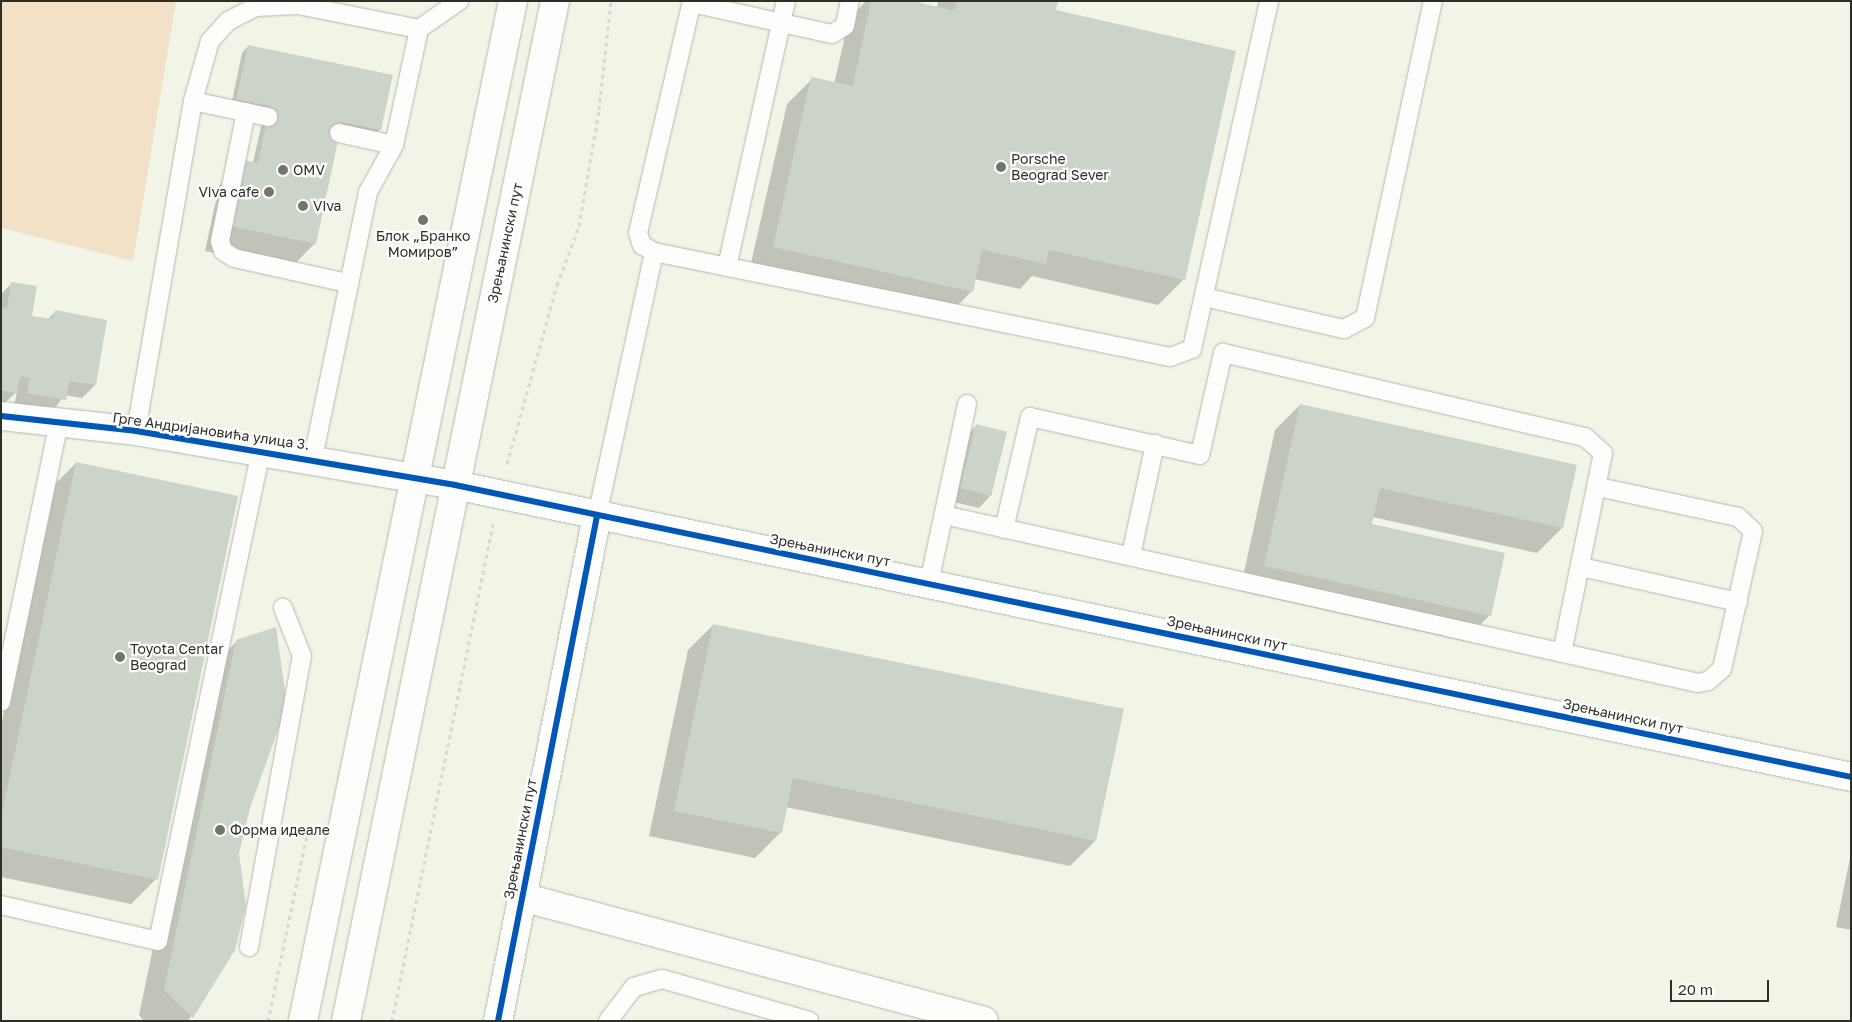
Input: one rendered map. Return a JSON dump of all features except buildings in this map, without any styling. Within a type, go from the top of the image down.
[{"type":"street","points":[[303,1021],[513,1]]},
{"type":"street","name":"Зрењанински пут","points":[[346,1021],[555,1]]},
{"type":"street","name":"Грге Андријановића улица 3.","points":[[1,416],[136,431],[313,458],[416,478]]},
{"type":"street","name":"Зрењанински пут","points":[[416,478],[929,583],[1851,777]]},
{"type":"street","name":"Зрењанински пут","points":[[498,1021],[597,516]]},
{"type":"street","name":"Зрењанински пут","points":[[522,897],[984,1021]]},
{"type":"lane","points":[[313,458],[368,192],[394,145],[419,29],[459,1]]},
{"type":"lane","points":[[727,267],[786,1]]},
{"type":"lane","points":[[850,1],[840,32],[782,23],[692,2],[638,233],[642,246],[654,252],[1170,357],[1192,349],[1269,1]]},
{"type":"lane","points":[[1204,297],[1344,329],[1365,318],[1433,1]]},
{"type":"lane","points":[[136,431],[193,101],[210,41],[228,21],[256,7],[298,5],[419,29]]},
{"type":"lane","points":[[193,101],[268,117]]},
{"type":"lane","points":[[246,112],[220,241],[223,250],[234,258],[348,283]]},
{"type":"lane","points":[[339,133],[394,145]]},
{"type":"lane","points":[[597,516],[654,252]]},
{"type":"lane","points":[[1004,528],[1030,417],[1200,454],[1223,353],[1585,437],[1603,453],[1598,487],[1562,653]]},
{"type":"lane","points":[[929,583],[967,404]]},
{"type":"lane","points":[[1,702],[59,423]]},
{"type":"lane","points":[[1131,555],[1155,444]]},
{"type":"lane","points":[[1,905],[158,941],[261,451]]},
{"type":"lane","points":[[944,515],[1131,555],[1698,683],[1708,682],[1722,669],[1754,539],[1748,523],[1598,487]]},
{"type":"lane","points":[[1581,567],[1738,602]]},
{"type":"lane","points":[[249,947],[302,656],[283,608]]},
{"type":"lane","points":[[608,1021],[634,987],[662,979],[789,1018],[808,1021]]},
{"type":"path","points":[[392,1021],[499,496],[557,285],[579,226],[600,110],[611,1]]},
{"type":"shaded area","points":[[1,1],[176,1],[133,261],[1,228]]},
{"type":"cycle path","points":[[1,416],[136,431],[455,485],[1851,777]]},
{"type":"cycle path","points":[[498,1021],[597,516]]},
{"type":"place","name":"Porsche Beograd Sever","points":[[1001,167]]},
{"type":"place","name":"OMV","points":[[283,170]]},
{"type":"place","name":"Viva cafe","points":[[269,192]]},
{"type":"place","name":"Viva","points":[[303,206]]},
{"type":"place","name":"Блок „Бранко Момиров”","points":[[423,220]]},
{"type":"place","name":"Toyota Centar Beograd","points":[[120,657]]},
{"type":"place","name":"Форма идеале","points":[[220,830]]}]
